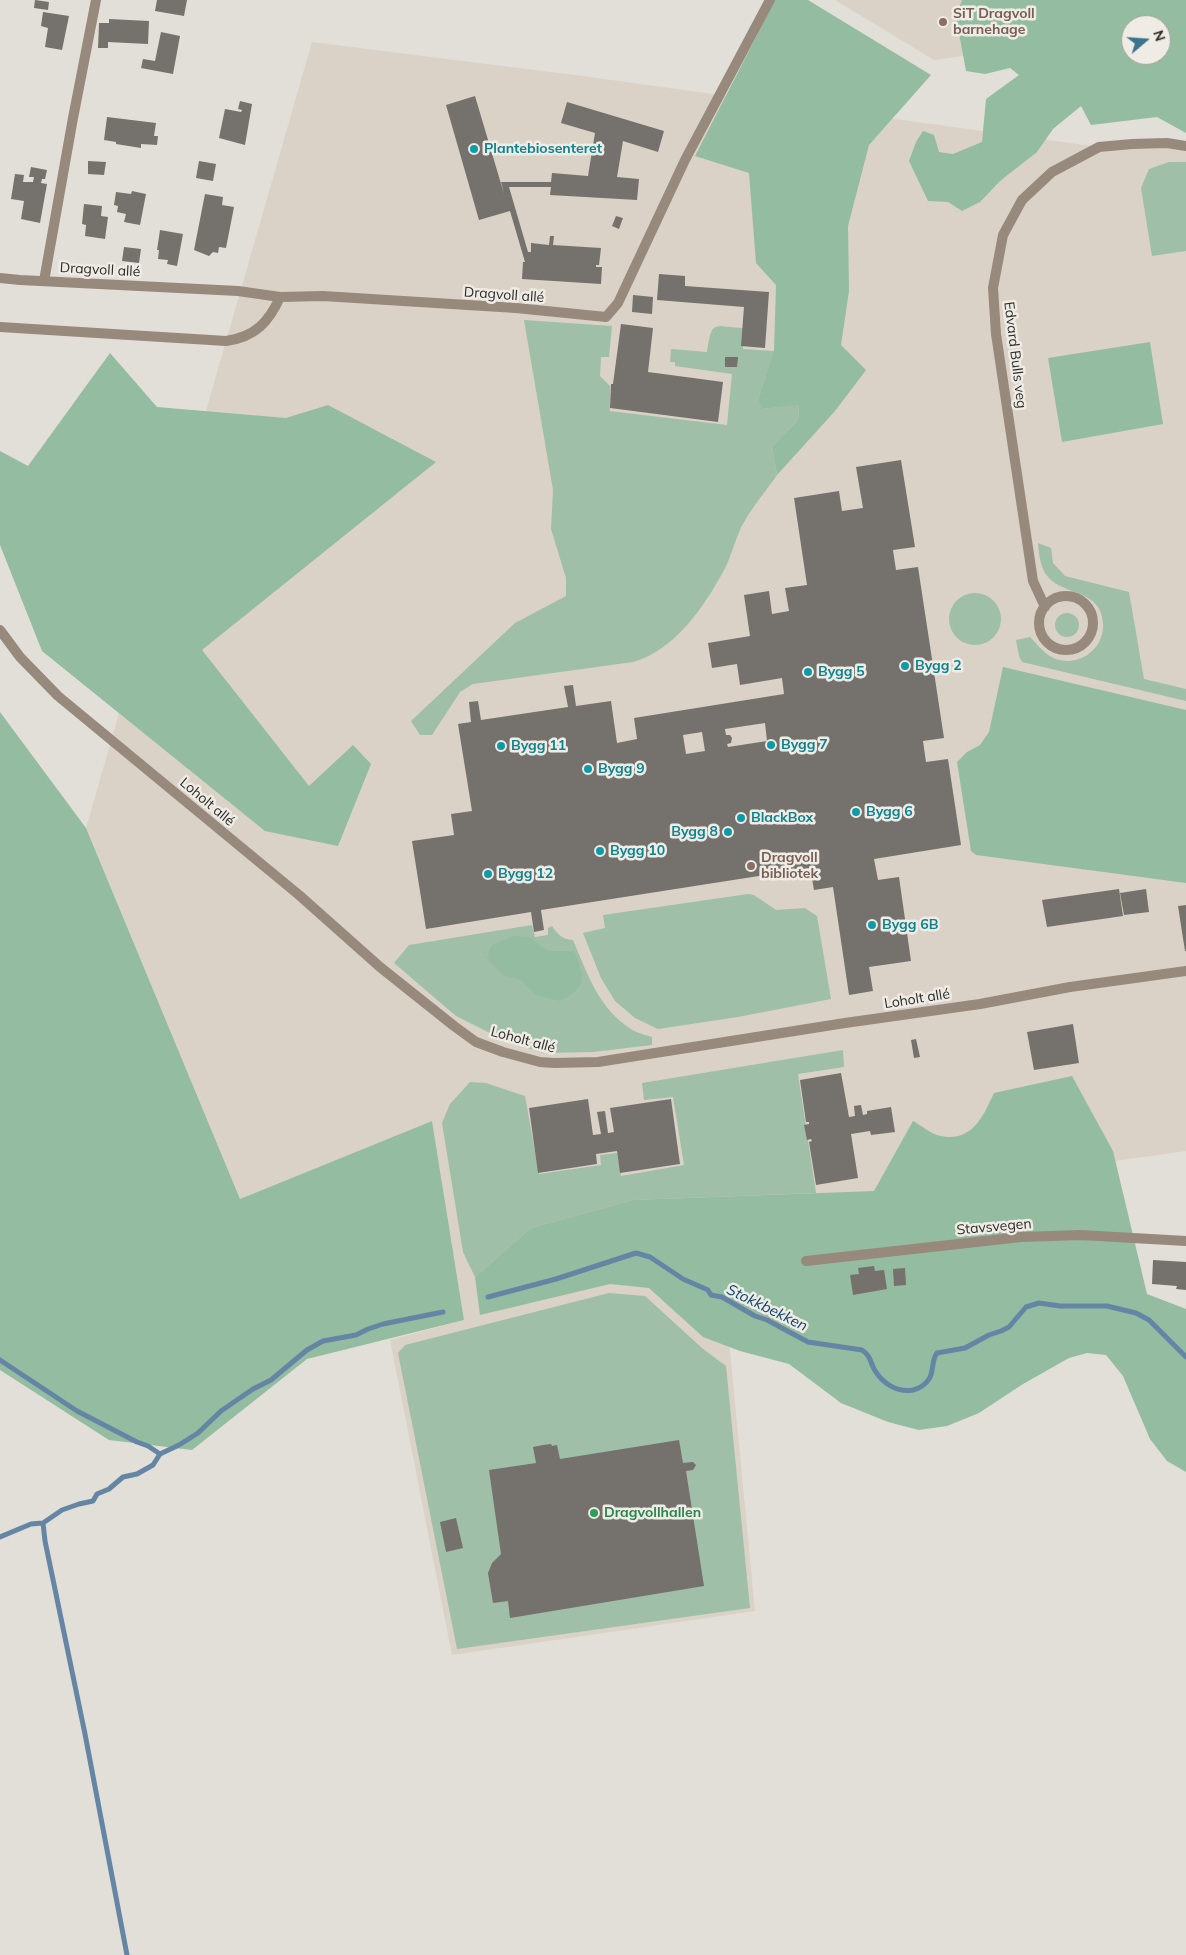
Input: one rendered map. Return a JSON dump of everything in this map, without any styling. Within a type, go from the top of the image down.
[{"type":"street","name":"Dragvoll allé","points":[[44,282],[72,118],[79,94],[96,0]]},
{"type":"street","name":"Dragvoll allé","points":[[0,278],[238,292],[280,297],[323,296],[516,308],[606,317],[618,303],[684,160],[770,0]]},
{"type":"street","name":"Edvard Bulls veg","points":[[1045,607],[1033,581],[996,334],[993,288],[1003,236],[1022,200],[1052,172],[1099,147],[1167,143],[1186,146]]},
{"type":"street","points":[[0,327],[226,341],[246,337],[265,323],[274,311],[280,297]]},
{"type":"street","points":[[1060,597],[1078,599],[1085,604],[1093,621],[1089,638],[1082,645],[1074,649],[1065,650],[1048,644],[1040,628],[1040,619],[1045,607],[1052,600],[1060,597]]},
{"type":"street","name":"Loholt allé","points":[[0,630],[20,657],[58,696],[299,895],[380,967],[476,1042],[503,1052],[554,1064],[598,1062],[980,1004],[1070,987],[1186,971]]},
{"type":"street","name":"Stavsvegen","points":[[806,1261],[1021,1236],[1080,1235],[1186,1241]]},
{"type":"shaded area","name":"SiT Dragvoll barnehage","points":[[835,0],[1033,0],[1031,9],[963,56],[934,60]]},
{"type":"shaded area","points":[[312,42],[582,76],[1099,147],[1186,146],[1186,1151],[717,1216],[755,1611],[452,1655],[390,1340],[464,1320],[432,1121],[240,1199],[86,828]]},
{"type":"green space","points":[[775,0],[808,0],[931,75],[869,145],[848,226],[849,291],[841,345],[866,370],[835,411],[777,475],[772,447],[798,420],[799,405],[762,409],[758,400],[774,350],[776,285],[756,263],[749,173],[695,156]]},
{"type":"green space","points":[[962,0],[1186,0],[1186,133],[1157,117],[1091,125],[1081,106],[1053,129],[1037,152],[1000,181],[980,202],[962,211],[948,202],[928,201],[909,161],[916,142],[923,131],[934,135],[939,152],[953,154],[982,142],[986,99],[1019,75],[1010,68],[985,74],[966,71],[956,17]]},
{"type":"green space","points":[[1169,162],[1186,162],[1186,251],[1152,256],[1141,188],[1149,169]]},
{"type":"green space","points":[[524,320],[612,326],[609,357],[601,357],[600,376],[610,386],[610,411],[727,425],[732,374],[675,366],[675,362],[670,362],[671,349],[707,352],[710,334],[715,327],[743,328],[743,349],[774,351],[758,400],[763,409],[799,404],[798,420],[772,447],[777,475],[744,522],[729,560],[706,600],[675,638],[648,656],[633,662],[473,684],[460,692],[432,735],[420,735],[411,721],[515,623],[566,596],[566,578],[551,529],[553,490]]},
{"type":"green space","points":[[1150,342],[1163,424],[1062,442],[1048,358]]},
{"type":"green space","points":[[110,353],[157,407],[286,418],[328,405],[436,462],[202,650],[309,786],[353,745],[371,764],[338,846],[265,831],[42,651],[0,545],[0,451],[28,466]]},
{"type":"green space","points":[[1038,543],[1051,548],[1053,563],[1065,576],[1129,592],[1144,679],[1186,689],[1186,701],[1022,662],[1016,640],[1030,637],[1048,655],[1065,661],[1082,658],[1089,654],[1100,641],[1102,632],[1101,611],[1095,603],[1060,586],[1045,573],[1039,555]]},
{"type":"green space","points":[[975,593],[985,595],[993,601],[999,609],[1001,619],[999,629],[993,637],[985,643],[975,645],[965,643],[957,637],[951,629],[949,619],[951,609],[957,601],[965,595]]},
{"type":"green space","points":[[1067,613],[1076,616],[1079,625],[1076,634],[1067,637],[1058,634],[1055,625],[1058,616]]},
{"type":"green space","points":[[1003,667],[1186,710],[1186,883],[976,855],[971,851],[957,762],[967,752],[980,745],[989,732]]},
{"type":"green space","points":[[0,712],[86,828],[240,1199],[432,1121],[464,1320],[307,1359],[192,1450],[109,1440],[0,1370]]},
{"type":"green space","points":[[748,894],[754,895],[776,910],[805,908],[817,916],[831,999],[738,1017],[658,1029],[635,1018],[615,1001],[601,978],[583,933],[605,928],[603,915]]},
{"type":"green space","points":[[532,925],[535,937],[548,935],[548,928],[552,926],[561,936],[573,940],[602,1001],[620,1021],[631,1029],[652,1037],[652,1045],[593,1052],[543,1053],[506,1041],[456,1016],[394,963],[409,945]]},
{"type":"green space","points":[[513,936],[529,937],[548,951],[574,951],[582,975],[579,986],[575,991],[559,1001],[536,995],[521,980],[503,975],[487,958],[491,946]]},
{"type":"green space","points":[[843,1050],[844,1067],[798,1074],[816,1193],[633,1200],[531,1228],[475,1277],[463,1252],[442,1123],[450,1104],[470,1082],[486,1083],[525,1096],[539,1174],[601,1165],[600,1155],[617,1153],[621,1176],[684,1165],[673,1097],[644,1100],[642,1083]]},
{"type":"green space","points":[[1072,1076],[1113,1151],[1147,1294],[1186,1309],[1186,1472],[1167,1461],[1150,1439],[1123,1376],[1106,1355],[1087,1353],[1069,1358],[1023,1384],[979,1413],[947,1426],[919,1430],[888,1422],[841,1403],[789,1364],[740,1351],[703,1337],[649,1288],[610,1284],[480,1315],[475,1277],[531,1228],[633,1200],[874,1191],[913,1121],[938,1135],[952,1137],[961,1135],[975,1126],[981,1119],[994,1093]]},
{"type":"green space","points":[[609,1293],[645,1296],[702,1348],[726,1366],[750,1608],[457,1649],[398,1353],[405,1345]]},
{"type":"building","points":[[35,0],[49,2],[48,10],[34,8]]},
{"type":"building","points":[[157,0],[187,0],[184,16],[155,11]]},
{"type":"building","points":[[43,12],[69,16],[62,50],[45,47],[48,28],[41,26]]},
{"type":"building","points":[[109,19],[149,21],[148,44],[108,42],[108,48],[98,48],[99,23],[109,23]]},
{"type":"building","points":[[161,32],[180,36],[173,74],[141,68],[143,59],[155,61]]},
{"type":"building","points":[[475,96],[504,194],[501,182],[551,182],[552,173],[588,176],[595,133],[561,123],[567,102],[664,131],[658,152],[623,141],[617,177],[639,179],[637,200],[550,195],[551,187],[509,187],[528,252],[531,252],[531,243],[549,245],[550,236],[554,236],[553,245],[601,248],[599,265],[596,265],[596,267],[602,267],[601,284],[522,279],[523,262],[525,262],[510,211],[479,220],[446,105]]},
{"type":"building","points":[[240,101],[252,104],[245,145],[219,138],[225,109],[241,112],[242,110],[238,109]]},
{"type":"building","points":[[107,117],[156,123],[154,136],[158,136],[157,145],[141,144],[141,148],[104,140]]},
{"type":"building","points":[[88,161],[106,162],[104,175],[88,174]]},
{"type":"building","points":[[199,161],[216,164],[213,181],[196,178]]},
{"type":"building","points":[[31,167],[47,170],[45,179],[42,179],[41,183],[47,184],[40,223],[21,219],[24,201],[11,199],[15,174],[24,175],[23,182],[33,182],[34,177],[29,177]]},
{"type":"building","points":[[132,191],[146,194],[140,225],[124,222],[126,214],[117,212],[118,206],[114,205],[116,192],[131,194]]},
{"type":"building","points":[[205,194],[223,197],[222,205],[234,207],[226,248],[219,247],[218,253],[213,252],[209,256],[194,250]]},
{"type":"building","points":[[84,204],[102,206],[101,216],[108,217],[105,239],[85,236],[86,225],[82,224]]},
{"type":"building","points":[[616,216],[623,218],[619,229],[612,226]]},
{"type":"building","points":[[160,230],[183,234],[177,266],[167,264],[168,260],[158,259],[159,250],[157,250]]},
{"type":"building","points":[[124,247],[141,249],[139,263],[122,261]]},
{"type":"building","points":[[659,274],[685,276],[685,286],[769,292],[765,348],[741,346],[744,307],[657,300]]},
{"type":"building","points":[[633,295],[653,297],[652,314],[632,312]]},
{"type":"building","points":[[621,324],[653,328],[648,372],[723,382],[718,422],[610,408],[611,384],[613,384]]},
{"type":"building","points":[[725,357],[738,357],[737,367],[725,367]]},
{"type":"building","points":[[901,460],[915,547],[893,550],[896,570],[918,567],[944,738],[923,741],[926,762],[948,759],[961,845],[874,859],[878,880],[899,877],[911,961],[869,967],[873,991],[849,995],[833,887],[814,890],[810,868],[541,910],[544,930],[534,932],[531,912],[426,929],[412,841],[454,835],[451,814],[472,811],[458,724],[471,722],[469,702],[478,701],[481,720],[568,707],[564,686],[573,685],[576,706],[611,701],[617,743],[637,739],[634,718],[784,694],[782,678],[740,685],[737,664],[712,668],[708,643],[750,636],[744,595],[769,591],[772,614],[789,611],[785,588],[807,585],[794,498],[839,491],[842,511],[863,508],[856,467]],"holes":[[[765,723],[767,741],[728,747],[727,744],[731,743],[732,738],[730,735],[726,735],[725,729]],[[702,732],[705,751],[686,754],[683,735]]]},
{"type":"building","points":[[1119,889],[1123,916],[1047,927],[1042,900]]},
{"type":"building","points":[[1146,889],[1149,912],[1124,915],[1120,893]]},
{"type":"building","points":[[1186,905],[1186,951],[1185,951],[1178,906]]},
{"type":"building","points":[[1073,1024],[1079,1063],[1034,1070],[1027,1032]]},
{"type":"building","points":[[916,1039],[920,1057],[914,1058],[911,1040]]},
{"type":"building","points":[[841,1073],[849,1117],[855,1116],[854,1106],[861,1105],[863,1115],[867,1114],[867,1111],[891,1107],[895,1132],[871,1135],[870,1131],[851,1134],[858,1178],[816,1185],[809,1142],[812,1141],[811,1139],[807,1140],[804,1125],[809,1124],[809,1122],[806,1122],[800,1080]]},
{"type":"building","points":[[588,1099],[593,1135],[601,1134],[597,1112],[605,1111],[608,1133],[614,1132],[610,1108],[671,1099],[680,1164],[620,1173],[617,1151],[596,1154],[597,1164],[538,1173],[529,1108]]},
{"type":"building","points":[[1153,1260],[1186,1262],[1186,1290],[1176,1289],[1177,1286],[1152,1284]]},
{"type":"building","points":[[874,1266],[875,1271],[884,1270],[887,1289],[853,1295],[850,1275],[859,1274],[858,1268]]},
{"type":"building","points":[[905,1268],[906,1285],[894,1286],[893,1269]]},
{"type":"building","name":"Dragvollhallen","points":[[679,1440],[683,1463],[693,1462],[696,1465],[693,1470],[686,1471],[704,1586],[510,1618],[508,1601],[493,1603],[488,1573],[492,1563],[501,1554],[489,1470],[536,1463],[533,1447],[543,1445],[557,1445],[560,1459]]},
{"type":"building","points":[[456,1518],[463,1548],[446,1552],[440,1522]]},
{"type":"waterway","name":"Stokkbekken","points":[[488,1297],[556,1279],[636,1253],[650,1257],[683,1279],[708,1290],[711,1295],[722,1297],[755,1316],[767,1320],[808,1342],[862,1350],[868,1356],[881,1379],[890,1386],[907,1391],[918,1389],[928,1381],[937,1353],[965,1348],[989,1335],[1001,1331],[1009,1327],[1026,1307],[1039,1303],[1060,1306],[1107,1306],[1136,1313],[1149,1320],[1186,1357]]},
{"type":"waterway","points":[[0,1360],[77,1411],[148,1446],[160,1454],[198,1433],[221,1411],[253,1389],[271,1380],[307,1350],[323,1341],[356,1335],[383,1324],[443,1312]]},
{"type":"waterway","points":[[0,1537],[31,1524],[43,1523],[62,1510],[93,1501],[97,1494],[109,1489],[123,1477],[137,1474],[153,1465],[160,1454]]},
{"type":"waterway","points":[[43,1523],[127,1955]]},
{"type":"place","name":"SiT Dragvoll barnehage","points":[[943,22]]},
{"type":"place","name":"Plantebiosenteret","points":[[474,149]]},
{"type":"place","name":"Bygg 2","points":[[905,666]]},
{"type":"place","name":"Bygg 5","points":[[808,672]]},
{"type":"place","name":"Bygg 7","points":[[771,745]]},
{"type":"place","name":"Bygg 11","points":[[501,746]]},
{"type":"place","name":"Bygg 9","points":[[588,769]]},
{"type":"place","name":"Bygg 6","points":[[856,812]]},
{"type":"place","name":"BlackBox","points":[[741,818]]},
{"type":"place","name":"Bygg 8","points":[[728,832]]},
{"type":"place","name":"Bygg 10","points":[[600,851]]},
{"type":"place","name":"Dragvoll bibliotek","points":[[751,866]]},
{"type":"place","name":"Bygg 12","points":[[488,874]]},
{"type":"place","name":"Bygg 6B","points":[[872,925]]},
{"type":"place","name":"Dragvollhallen","points":[[594,1513]]}]
